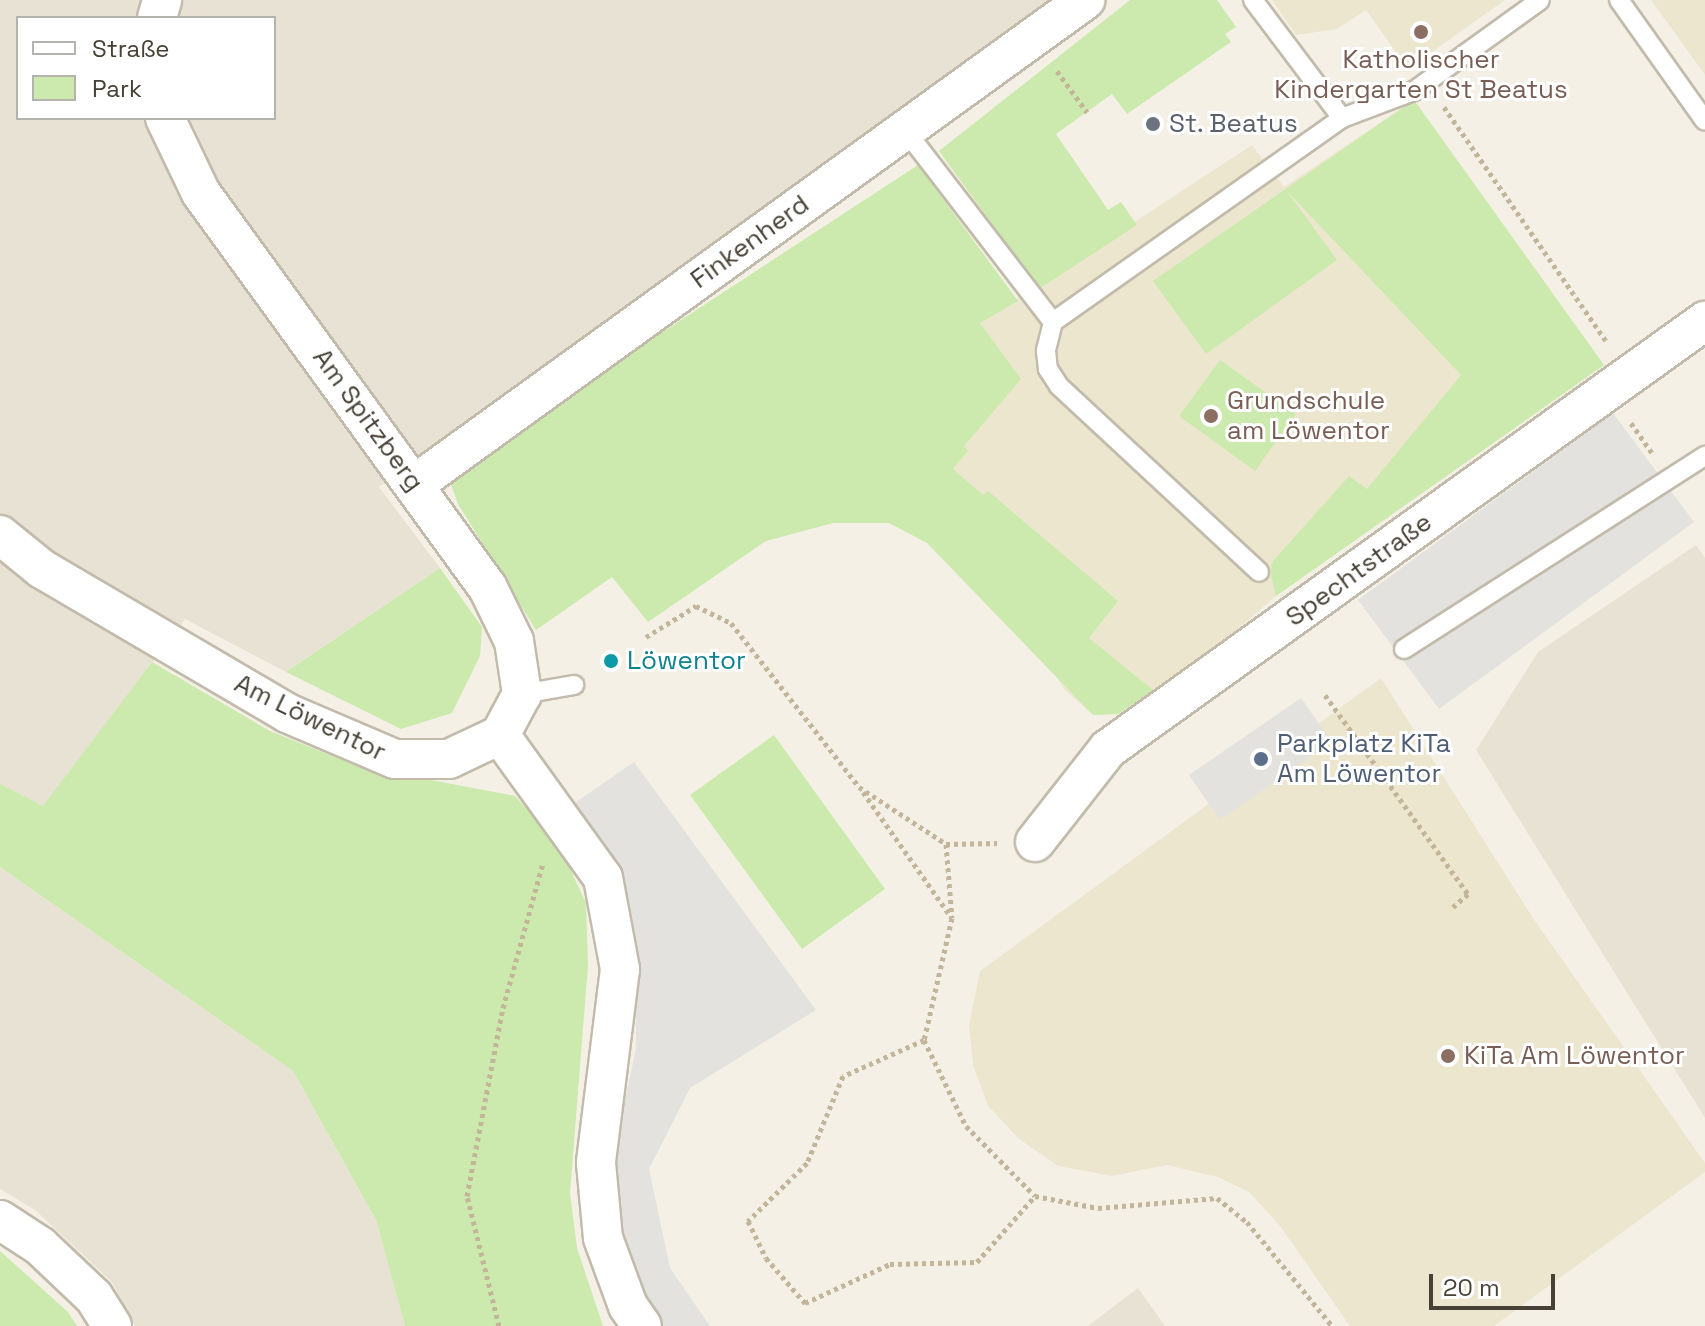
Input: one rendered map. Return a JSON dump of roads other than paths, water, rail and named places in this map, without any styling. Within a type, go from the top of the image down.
[{"type":"street","name":"Finkenherd","points":[[415,484],[1085,0]]},
{"type":"street","name":"Am Spitzberg","points":[[166,120],[201,193],[487,586],[514,641],[522,694]]},
{"type":"street","name":"Spechtstraße","points":[[1035,842],[1108,749],[1705,321]]},
{"type":"street","name":"Am Löwentor","points":[[0,535],[42,569],[287,713],[395,759],[449,759],[500,735]]},
{"type":"street","points":[[522,694],[500,735],[603,878],[620,969],[596,1163],[603,1238],[628,1306],[642,1326]]},
{"type":"street","points":[[0,1220],[40,1246],[94,1297],[112,1326]]},
{"type":"lane","points":[[1253,0],[1342,118]]},
{"type":"lane","points":[[1259,572],[1059,386],[1048,369],[1046,351],[1053,322],[1342,118],[1398,99],[1540,0]]},
{"type":"lane","points":[[1619,0],[1705,121]]},
{"type":"lane","points":[[905,130],[1053,322]]},
{"type":"lane","points":[[1404,649],[1705,456]]},
{"type":"lane","points":[[522,694],[574,685]]},
{"type":"place","name":"Katholischer Kindergarten St Beatus","points":[[1421,32]]},
{"type":"place","name":"St. Beatus","points":[[1153,124]]},
{"type":"place","name":"Grundschule am Löwentor","points":[[1211,416]]},
{"type":"place","name":"Löwentor","points":[[611,661]]},
{"type":"place","name":"Parkplatz KiTa Am Löwentor","points":[[1261,759]]},
{"type":"place","name":"KiTa Am Löwentor","points":[[1448,1056]]}]
